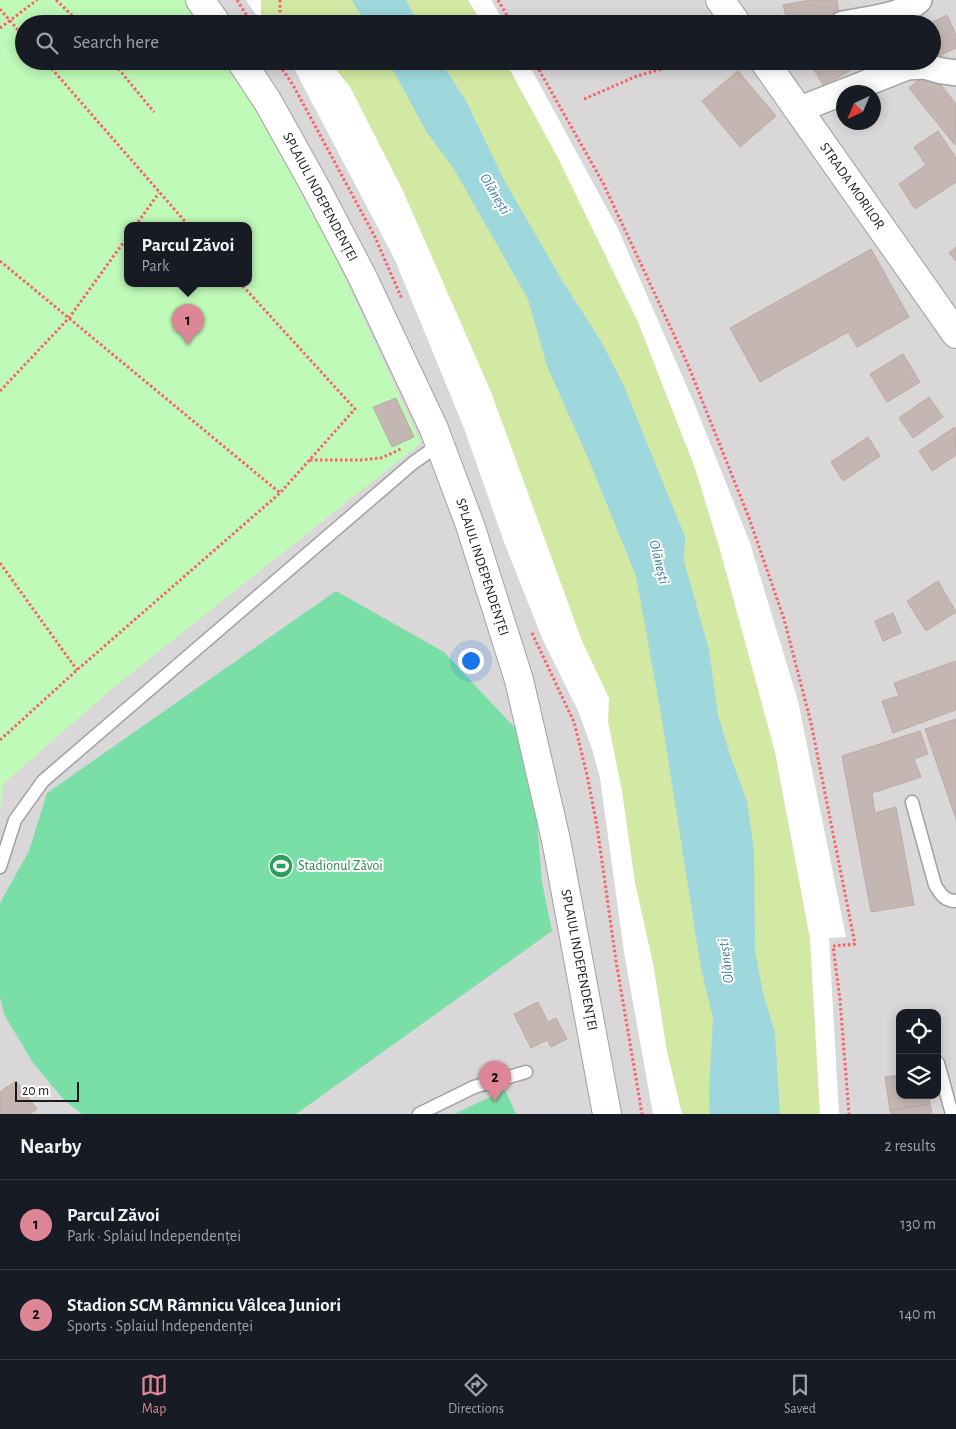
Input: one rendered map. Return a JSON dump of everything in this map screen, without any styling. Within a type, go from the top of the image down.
[{"type":"street","points":[[200,0],[210,15]]},
{"type":"street","points":[[720,0],[731,15]]},
{"type":"street","points":[[889,15],[909,9],[919,0]]},
{"type":"street","name":"SPLAIUL INDEPENDENȚEI","points":[[247,70],[277,118],[362,276],[440,444],[470,525],[519,680],[556,840],[607,1114]]},
{"type":"street","name":"STRADA MORILOR","points":[[770,70],[798,110],[948,307],[956,334]]},
{"type":"street","points":[[798,110],[899,70]]},
{"type":"street","points":[[938,70],[956,73]]},
{"type":"lane","points":[[0,867],[15,820],[43,782],[413,463],[440,444]]},
{"type":"lane","points":[[912,802],[935,885],[941,895],[948,901],[956,901]]},
{"type":"lane","points":[[419,1114],[474,1087],[526,1072]]},
{"type":"lane","points":[[941,1075],[952,1114]]},
{"type":"path","points":[[16,15],[37,0]]},
{"type":"path","points":[[56,0],[72,15]]},
{"type":"path","points":[[237,0],[246,15]]},
{"type":"path","points":[[280,0],[280,15]]},
{"type":"path","points":[[498,0],[507,15]]},
{"type":"path","points":[[0,9],[15,27]]},
{"type":"path","points":[[0,28],[15,16]]},
{"type":"path","points":[[53,70],[185,222]]},
{"type":"path","points":[[119,70],[154,112]]},
{"type":"path","points":[[539,70],[603,183],[688,365],[749,518],[784,619],[811,723],[855,944],[834,946],[849,1114]]},
{"type":"path","points":[[584,99],[656,70]]},
{"type":"path","points":[[138,222],[158,193]]},
{"type":"path","points":[[0,391],[69,318],[124,242]]},
{"type":"path","points":[[0,262],[280,493]]},
{"type":"path","points":[[0,740],[77,670],[280,493],[355,409],[244,287]]},
{"type":"path","points":[[309,460],[381,458],[402,448]]},
{"type":"path","points":[[0,563],[77,670]]},
{"type":"shaded area","points":[[0,0],[956,0],[956,1114],[0,1114]]},
{"type":"green space","points":[[0,0],[188,0],[198,15],[15,15],[15,70],[236,70],[333,252],[421,443],[118,684],[4,783],[0,811]]},
{"type":"green space","points":[[261,0],[352,0],[361,15],[262,15]]},
{"type":"green space","points":[[406,0],[468,0],[477,15],[414,15]]},
{"type":"green space","points":[[336,70],[393,70],[426,131],[454,169],[528,299],[547,366],[588,458],[636,576],[660,708],[701,968],[713,1018],[709,1093],[710,1114],[682,1114],[667,1051],[653,963],[635,883],[622,791],[608,722],[609,698],[582,641],[491,392],[403,191],[350,87]]},
{"type":"green space","points":[[446,70],[510,70],[557,156],[638,322],[695,468],[720,550],[775,752],[810,939],[820,1114],[780,1114],[775,1033],[763,993],[755,952],[754,851],[747,801],[718,715],[709,650],[684,561],[685,537],[624,386],[602,343],[560,277],[504,180],[466,101]]},
{"type":"green space","name":"Stadionul Zăvoi","points":[[336,591],[444,652],[515,728],[537,823],[542,882],[552,931],[296,1114],[82,1114],[64,1100],[33,1063],[4,1014],[0,997],[0,903],[29,851],[47,793]]},
{"type":"green space","points":[[505,1090],[516,1114],[454,1114]]},
{"type":"water","points":[[352,0],[406,0],[414,15],[361,15]]},
{"type":"water","name":"Olănești","points":[[393,70],[446,70],[466,101],[504,180],[560,277],[602,343],[624,386],[685,537],[684,561],[709,650],[718,715],[747,801],[754,851],[755,952],[763,993],[775,1033],[780,1114],[710,1114],[709,1093],[713,1018],[701,968],[660,708],[636,576],[588,458],[547,366],[528,299],[454,169],[426,131]]},
{"type":"pier","points":[[246,0],[261,0],[261,15],[256,15]]},
{"type":"pier","points":[[468,0],[491,0],[500,15],[477,15]]},
{"type":"pier","points":[[295,70],[336,70],[350,87],[403,191],[491,392],[582,641],[609,698],[608,722],[622,791],[635,883],[653,963],[667,1051],[682,1114],[653,1114],[624,952],[600,778],[593,752],[579,713],[542,638],[504,542],[464,428],[395,260]]},
{"type":"pier","points":[[510,70],[532,70],[618,229],[694,403],[750,543],[798,701],[846,937],[829,938],[839,1114],[820,1114],[810,939],[775,752],[720,550],[695,468],[638,322],[557,156]]},
{"type":"building","points":[[811,0],[837,0],[839,14],[786,15],[783,5]]},
{"type":"building","points":[[947,15],[956,35],[956,48],[941,55],[941,18]]},
{"type":"building","points":[[814,70],[850,70],[824,86]]},
{"type":"building","points":[[738,71],[776,116],[740,147],[702,101]]},
{"type":"building","points":[[930,71],[956,104],[955,145],[909,88]]},
{"type":"building","points":[[938,131],[956,158],[956,182],[915,209],[899,184],[926,165],[914,147]]},
{"type":"building","points":[[956,247],[956,261],[949,253]]},
{"type":"building","points":[[871,249],[909,317],[857,347],[848,332],[760,382],[730,328]]},
{"type":"building","points":[[903,354],[920,382],[887,402],[870,374]]},
{"type":"building","points":[[929,397],[943,417],[913,438],[899,418]]},
{"type":"building","points":[[396,398],[414,437],[392,447],[373,407]]},
{"type":"building","points":[[955,427],[956,455],[932,471],[919,451]]},
{"type":"building","points":[[868,437],[880,456],[843,481],[831,462]]},
{"type":"building","points":[[938,581],[956,612],[926,631],[907,601]]},
{"type":"building","points":[[893,613],[901,633],[883,641],[875,621]]},
{"type":"building","points":[[956,661],[956,710],[893,733],[882,701],[899,696],[894,683]]},
{"type":"building","points":[[956,719],[956,819],[925,729]]},
{"type":"building","points":[[920,731],[928,754],[914,759],[921,777],[872,793],[875,813],[896,807],[914,905],[871,912],[842,756]]},
{"type":"building","points":[[538,1002],[548,1022],[556,1018],[567,1039],[551,1047],[547,1040],[531,1048],[514,1014]]},
{"type":"building","points":[[896,1076],[896,1099],[929,1099],[930,1104],[890,1110],[885,1077]]},
{"type":"building","points":[[16,1081],[37,1109],[30,1114],[0,1114],[0,1092]]},
{"type":"building","points":[[930,1104],[932,1114],[891,1114],[890,1110]]},
{"type":"place","name":"Parcul Zăvoi","points":[[188,345]]},
{"type":"place","name":"Stadionul Zăvoi","points":[[281,866]]},
{"type":"place","name":"Stadion SCM Râmnicu Vâlcea Juniori","points":[[495,1102]]}]
